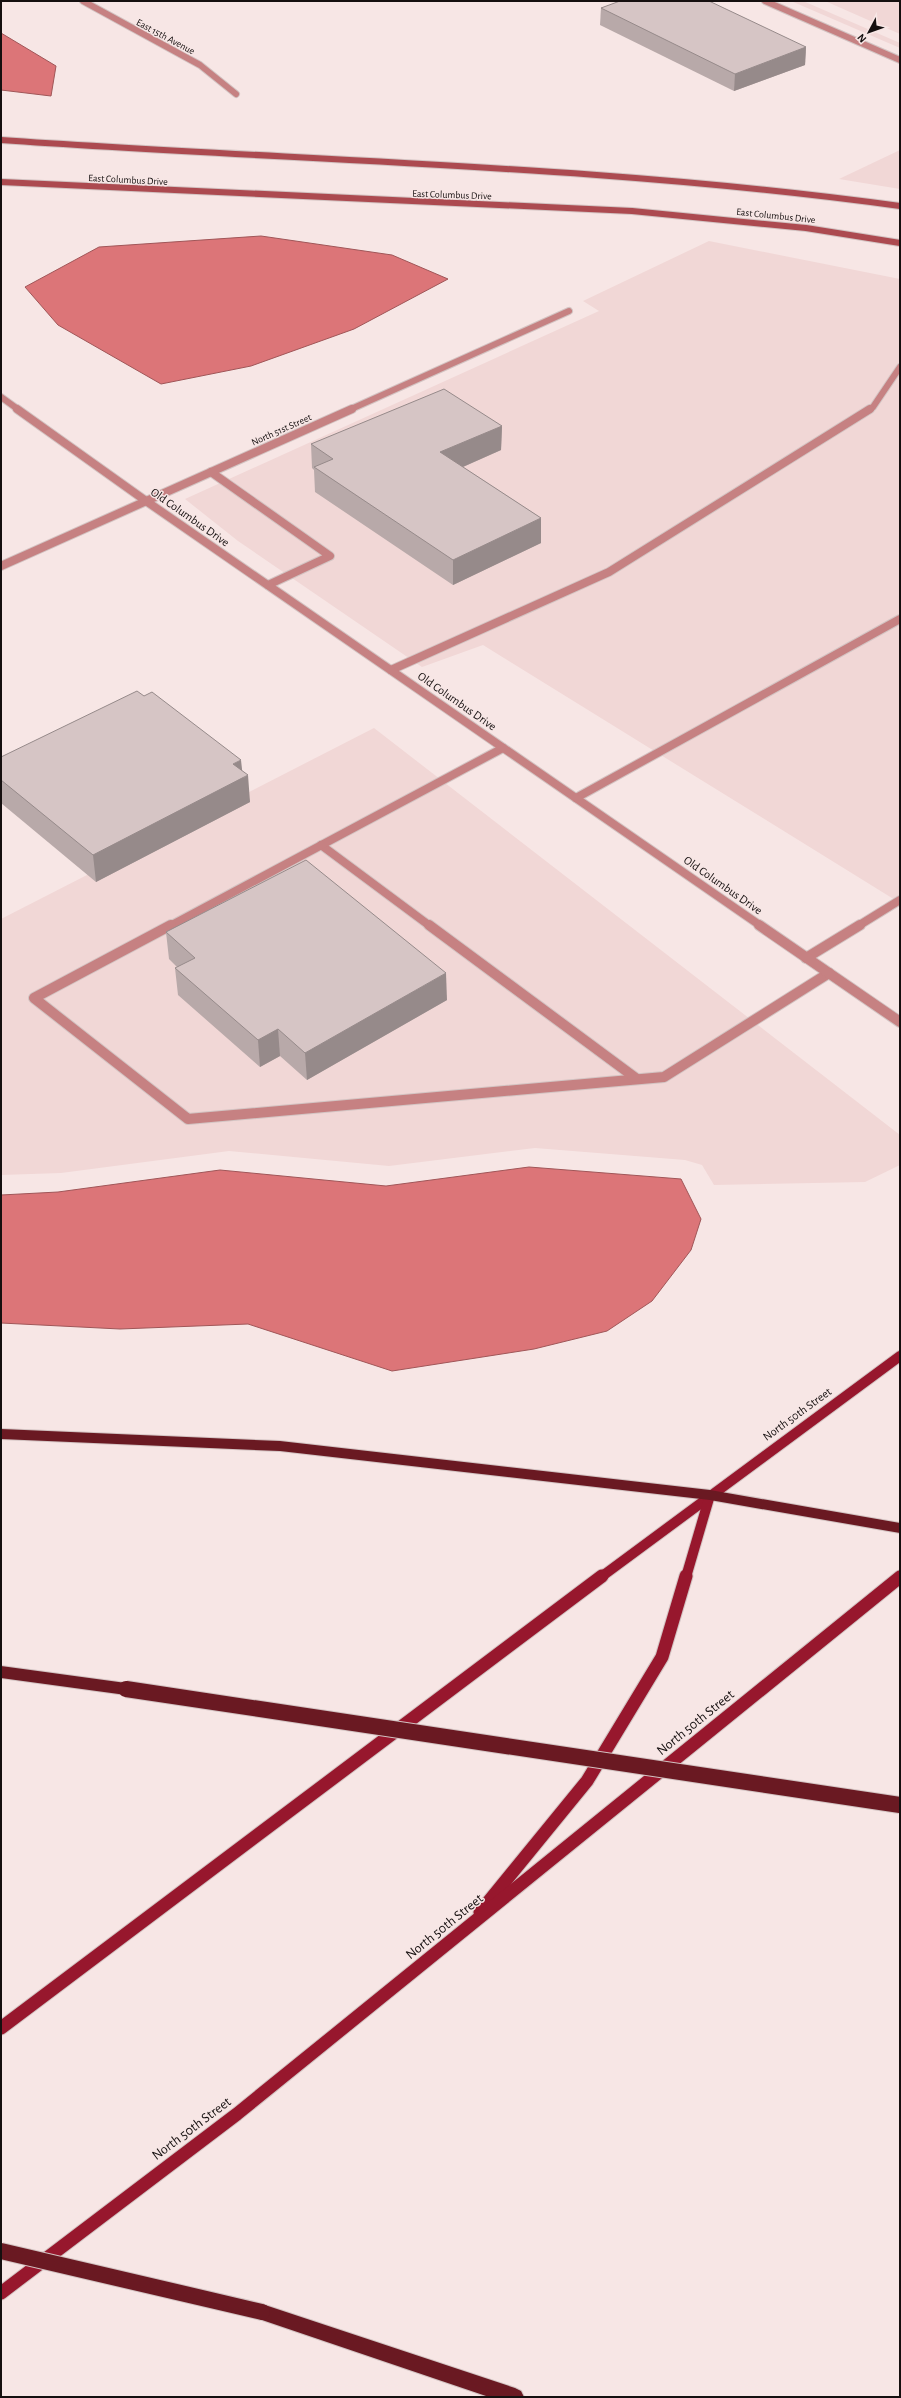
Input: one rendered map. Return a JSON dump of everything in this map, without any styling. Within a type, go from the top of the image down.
[{"type":"highway","points":[[1,1434],[280,1446],[710,1495],[900,1528]]},
{"type":"highway","points":[[1,1672],[126,1689],[900,1805]]},
{"type":"highway","points":[[1,2251],[262,2312],[515,2397]]},
{"type":"main road","points":[[1,140],[254,157],[642,176],[834,196],[900,206]]},
{"type":"main road","name":"East Columbus Drive","points":[[1,182],[166,191],[632,211],[806,228],[900,243]]},
{"type":"main road","name":"North 50th Street","points":[[1,2028],[710,1495],[900,1356]]},
{"type":"main road","points":[[466,1929],[587,1781],[662,1657],[710,1495]]},
{"type":"main road","name":"North 50th Street","points":[[1,2293],[237,2114],[900,1577]]},
{"type":"street","name":"East 15th Avenue","points":[[83,1],[200,65],[236,94]]},
{"type":"street","points":[[765,1],[900,60]]},
{"type":"street","name":"North 51st Street","points":[[1,566],[569,311]]},
{"type":"street","points":[[391,670],[609,572],[873,407],[900,367]]},
{"type":"street","name":"Old Columbus Drive","points":[[1,398],[146,501],[900,1022]]},
{"type":"street","points":[[210,472],[330,556],[268,585]]},
{"type":"street","points":[[576,798],[900,620]]},
{"type":"street","points":[[503,748],[34,998],[188,1119],[664,1077],[829,973]]},
{"type":"street","points":[[321,845],[637,1079]]},
{"type":"street","points":[[806,958],[900,900]]},
{"type":"shaded area","points":[[791,1],[803,1],[900,43],[900,48]]},
{"type":"shaded area","points":[[825,1],[900,1],[900,34]]},
{"type":"shaded area","points":[[1,33],[56,66],[51,96],[1,90]]},
{"type":"shaded area","points":[[900,150],[900,189],[839,179]]},
{"type":"shaded area","points":[[261,236],[392,255],[448,279],[354,329],[251,366],[161,384],[58,325],[25,287],[99,247]]},
{"type":"shaded area","points":[[709,241],[900,279],[900,903],[483,645],[422,667],[238,541],[185,499],[599,311],[583,301]]},
{"type":"shaded area","points":[[374,728],[900,1135],[900,1165],[865,1182],[714,1185],[702,1165],[685,1160],[535,1148],[389,1166],[229,1151],[61,1173],[1,1175],[1,919]]},
{"type":"shaded area","points":[[529,1167],[681,1179],[701,1219],[691,1250],[652,1301],[607,1331],[534,1349],[392,1371],[248,1324],[120,1329],[1,1323],[1,1195],[58,1192],[220,1170],[386,1186]]},
{"type":"building","points":[[620,1],[709,1],[806,47],[735,74],[601,8]]},
{"type":"building","points":[[444,389],[502,426],[440,452],[541,518],[453,560],[314,467],[333,459],[311,444]]},
{"type":"building","points":[[137,691],[144,696],[152,692],[241,760],[233,764],[248,775],[93,855],[1,780],[1,757]]},
{"type":"building","points":[[306,860],[446,973],[305,1053],[278,1029],[258,1040],[175,968],[195,958],[166,932]]}]
